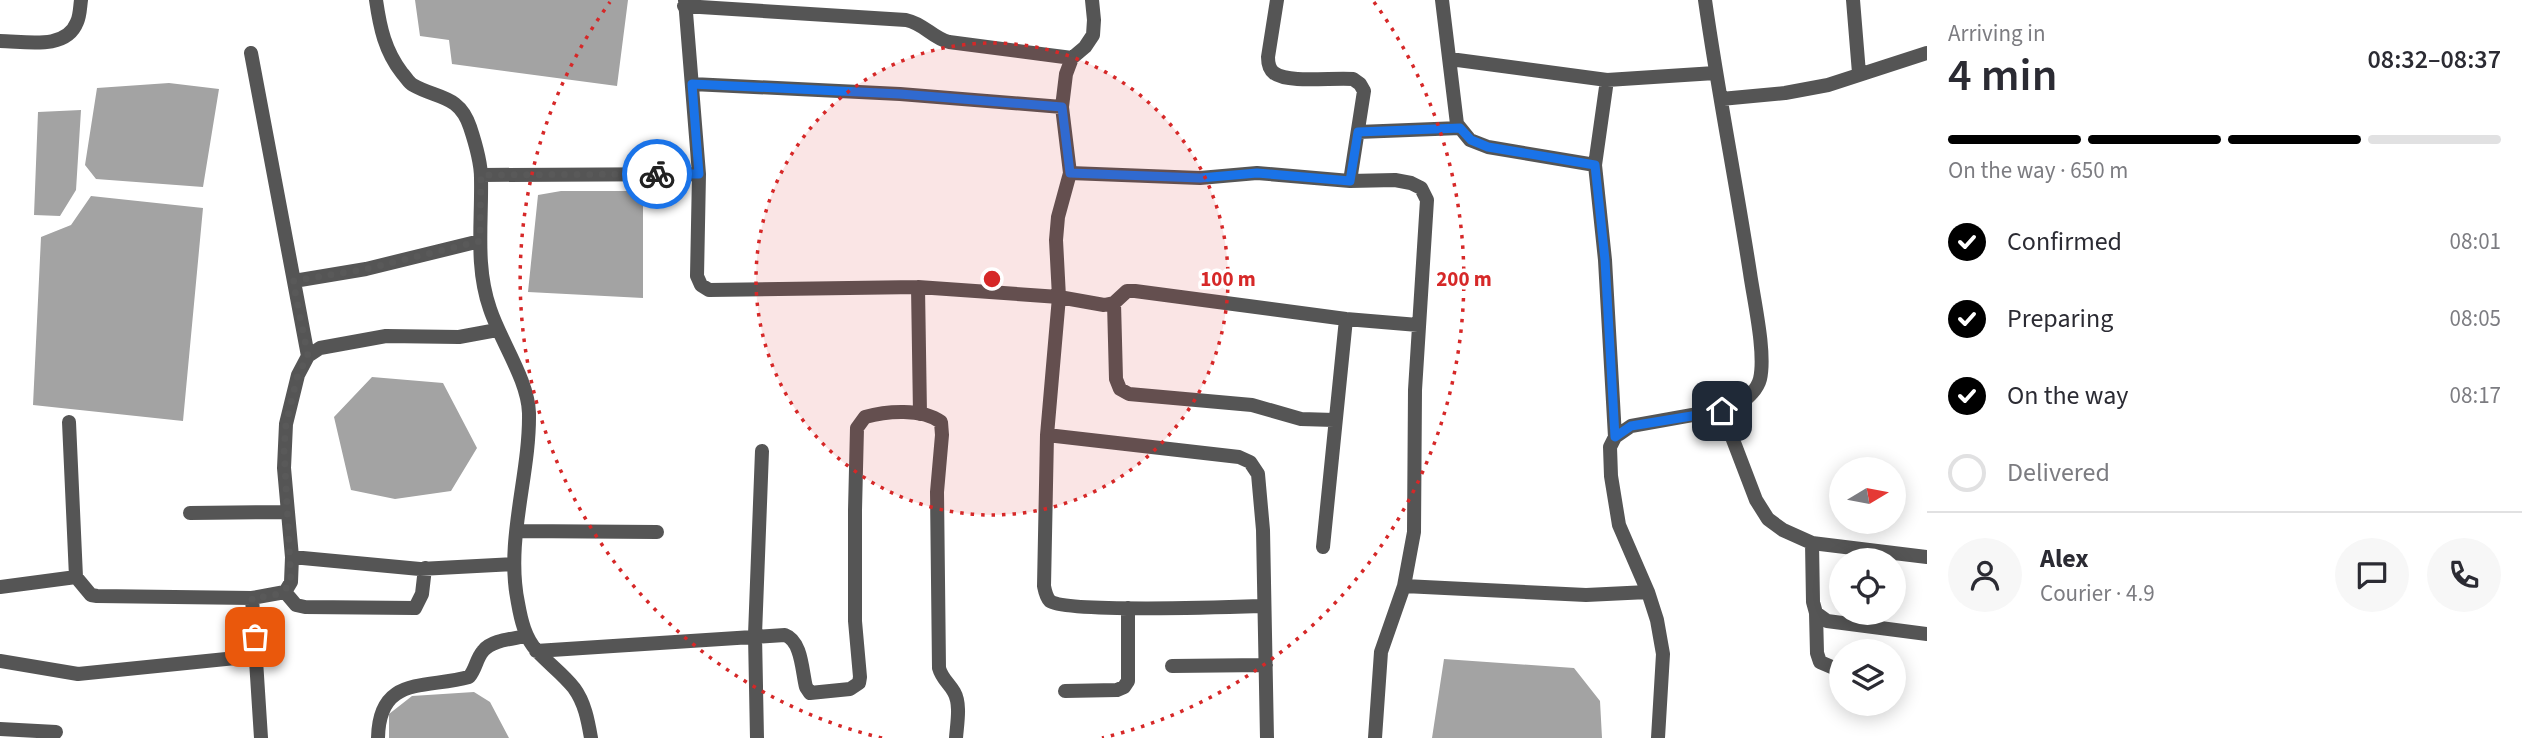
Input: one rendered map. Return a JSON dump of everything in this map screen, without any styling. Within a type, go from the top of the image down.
[{"type":"street","points":[[0,41],[49,42],[64,37],[72,32],[78,21],[81,0]]},
{"type":"street","points":[[376,0],[381,34],[393,61],[411,85],[439,94],[453,102],[463,111],[469,126],[481,175],[480,241],[483,285],[497,330],[521,382],[529,410],[528,440],[513,564],[517,601],[526,636],[575,690],[586,711],[591,738]]},
{"type":"street","points":[[1092,0],[1093,35],[1085,47],[1072,58],[1066,74],[1062,107],[1070,173],[1058,217],[1056,240],[1059,297],[1047,435],[1046,595],[1051,602],[1063,605],[1128,608],[1264,606]]},
{"type":"street","points":[[1277,0],[1268,65],[1274,73],[1290,78],[1353,79],[1364,91],[1350,181]]},
{"type":"street","points":[[1442,0],[1457,124],[1471,140],[1488,147],[1595,165]]},
{"type":"street","points":[[1658,738],[1663,654],[1657,620],[1648,592],[1619,525],[1611,476],[1610,447],[1615,437],[1631,426],[1737,407],[1750,396],[1760,381],[1762,356],[1705,0]]},
{"type":"street","points":[[1853,0],[1859,73]]},
{"type":"street","points":[[1072,58],[949,42],[924,26],[906,20],[684,3],[699,174],[697,276],[701,285],[709,290],[918,287],[1059,297],[1104,304],[1114,303],[1127,291],[1135,291],[1346,320],[1418,325]]},
{"type":"street","points":[[251,53],[308,356]]},
{"type":"street","points":[[1721,99],[1785,93],[1828,85],[1927,53]]},
{"type":"street","points":[[1450,59],[1607,80],[1715,73]]},
{"type":"street","points":[[1607,80],[1595,165],[1605,260],[1615,437]]},
{"type":"street","points":[[692,84],[900,94],[1062,107]]},
{"type":"street","points":[[1358,132],[1460,128]]},
{"type":"street","points":[[1070,173],[1200,178],[1257,173],[1350,181],[1395,180],[1421,188],[1427,200],[1415,390],[1415,508],[1404,586],[1381,652],[1375,738]]},
{"type":"street","points":[[481,175],[699,174]]},
{"type":"street","points":[[293,281],[366,269],[480,241]]},
{"type":"street","points":[[918,287],[920,414]]},
{"type":"street","points":[[1114,303],[1116,379],[1120,389],[1129,394],[1252,405],[1301,419],[1334,420]]},
{"type":"street","points":[[1322,547],[1346,320]]},
{"type":"street","points":[[69,422],[75,577],[91,595],[252,598],[276,595],[285,592],[291,582],[292,557],[284,468],[286,424],[298,374],[308,356],[320,348],[386,336],[459,337],[497,330]]},
{"type":"street","points":[[1722,411],[1756,500],[1769,519],[1783,530],[1812,543],[1927,556]]},
{"type":"street","points":[[537,651],[639,646],[755,635],[791,637],[796,643],[806,687],[810,693],[850,690],[859,683],[860,677],[855,607],[857,428],[865,416],[879,413],[933,416],[941,422],[942,435],[937,492],[939,668],[944,682],[954,690],[957,701],[956,738]]},
{"type":"street","points":[[1047,435],[1239,457],[1250,462],[1258,474],[1262,516],[1267,738]]},
{"type":"street","points":[[757,738],[755,635],[762,451]]},
{"type":"street","points":[[190,513],[288,512]]},
{"type":"street","points":[[517,531],[657,532]]},
{"type":"street","points":[[1812,543],[1817,653],[1820,662],[1829,666]]},
{"type":"street","points":[[292,557],[425,568],[513,564]]},
{"type":"street","points":[[285,592],[296,605],[305,607],[415,608],[422,594],[425,568]]},
{"type":"street","points":[[0,587],[75,577]]},
{"type":"street","points":[[1404,586],[1586,595],[1648,592]]},
{"type":"street","points":[[252,598],[261,738]]},
{"type":"street","points":[[1065,691],[1116,690],[1124,687],[1128,681],[1128,608]]},
{"type":"street","points":[[1816,613],[1827,621],[1927,634]]},
{"type":"street","points":[[378,738],[381,711],[390,697],[405,688],[469,677],[476,670],[485,648],[526,636]]},
{"type":"street","points":[[0,661],[78,674],[256,656]]},
{"type":"street","points":[[1172,666],[1266,665]]},
{"type":"street","points":[[0,729],[55,732]]},
{"type":"shaded area","points":[[415,0],[628,0],[617,86],[452,64],[449,40],[420,36]]},
{"type":"shaded area","points":[[169,83],[219,89],[203,187],[96,179],[85,165],[97,88]]},
{"type":"shaded area","points":[[81,110],[76,190],[60,216],[34,215],[38,112]]},
{"type":"shaded area","points":[[561,191],[633,191],[643,201],[643,298],[528,292],[538,195]]},
{"type":"shaded area","points":[[91,196],[203,208],[183,421],[33,405],[41,237],[71,225]]},
{"type":"shaded area","points":[[372,377],[443,383],[477,448],[451,491],[395,499],[351,490],[334,417]]},
{"type":"shaded area","points":[[1444,659],[1574,668],[1600,701],[1602,738],[1432,738]]},
{"type":"shaded area","points":[[474,692],[490,702],[509,738],[389,738],[389,714],[412,696]]},
{"type":"way so far","points":[[255,637],[252,598],[285,592],[291,582],[292,557],[284,448],[286,424],[298,374],[308,356],[293,281],[366,269],[480,241],[481,175],[657,174]]},
{"type":"route","points":[[657,174],[699,174],[692,84],[900,94],[1062,107],[1070,173],[1200,178],[1257,173],[1350,181],[1358,132],[1460,128],[1471,140],[1488,147],[1595,165],[1605,260],[1615,437],[1631,426],[1722,411]]}]
